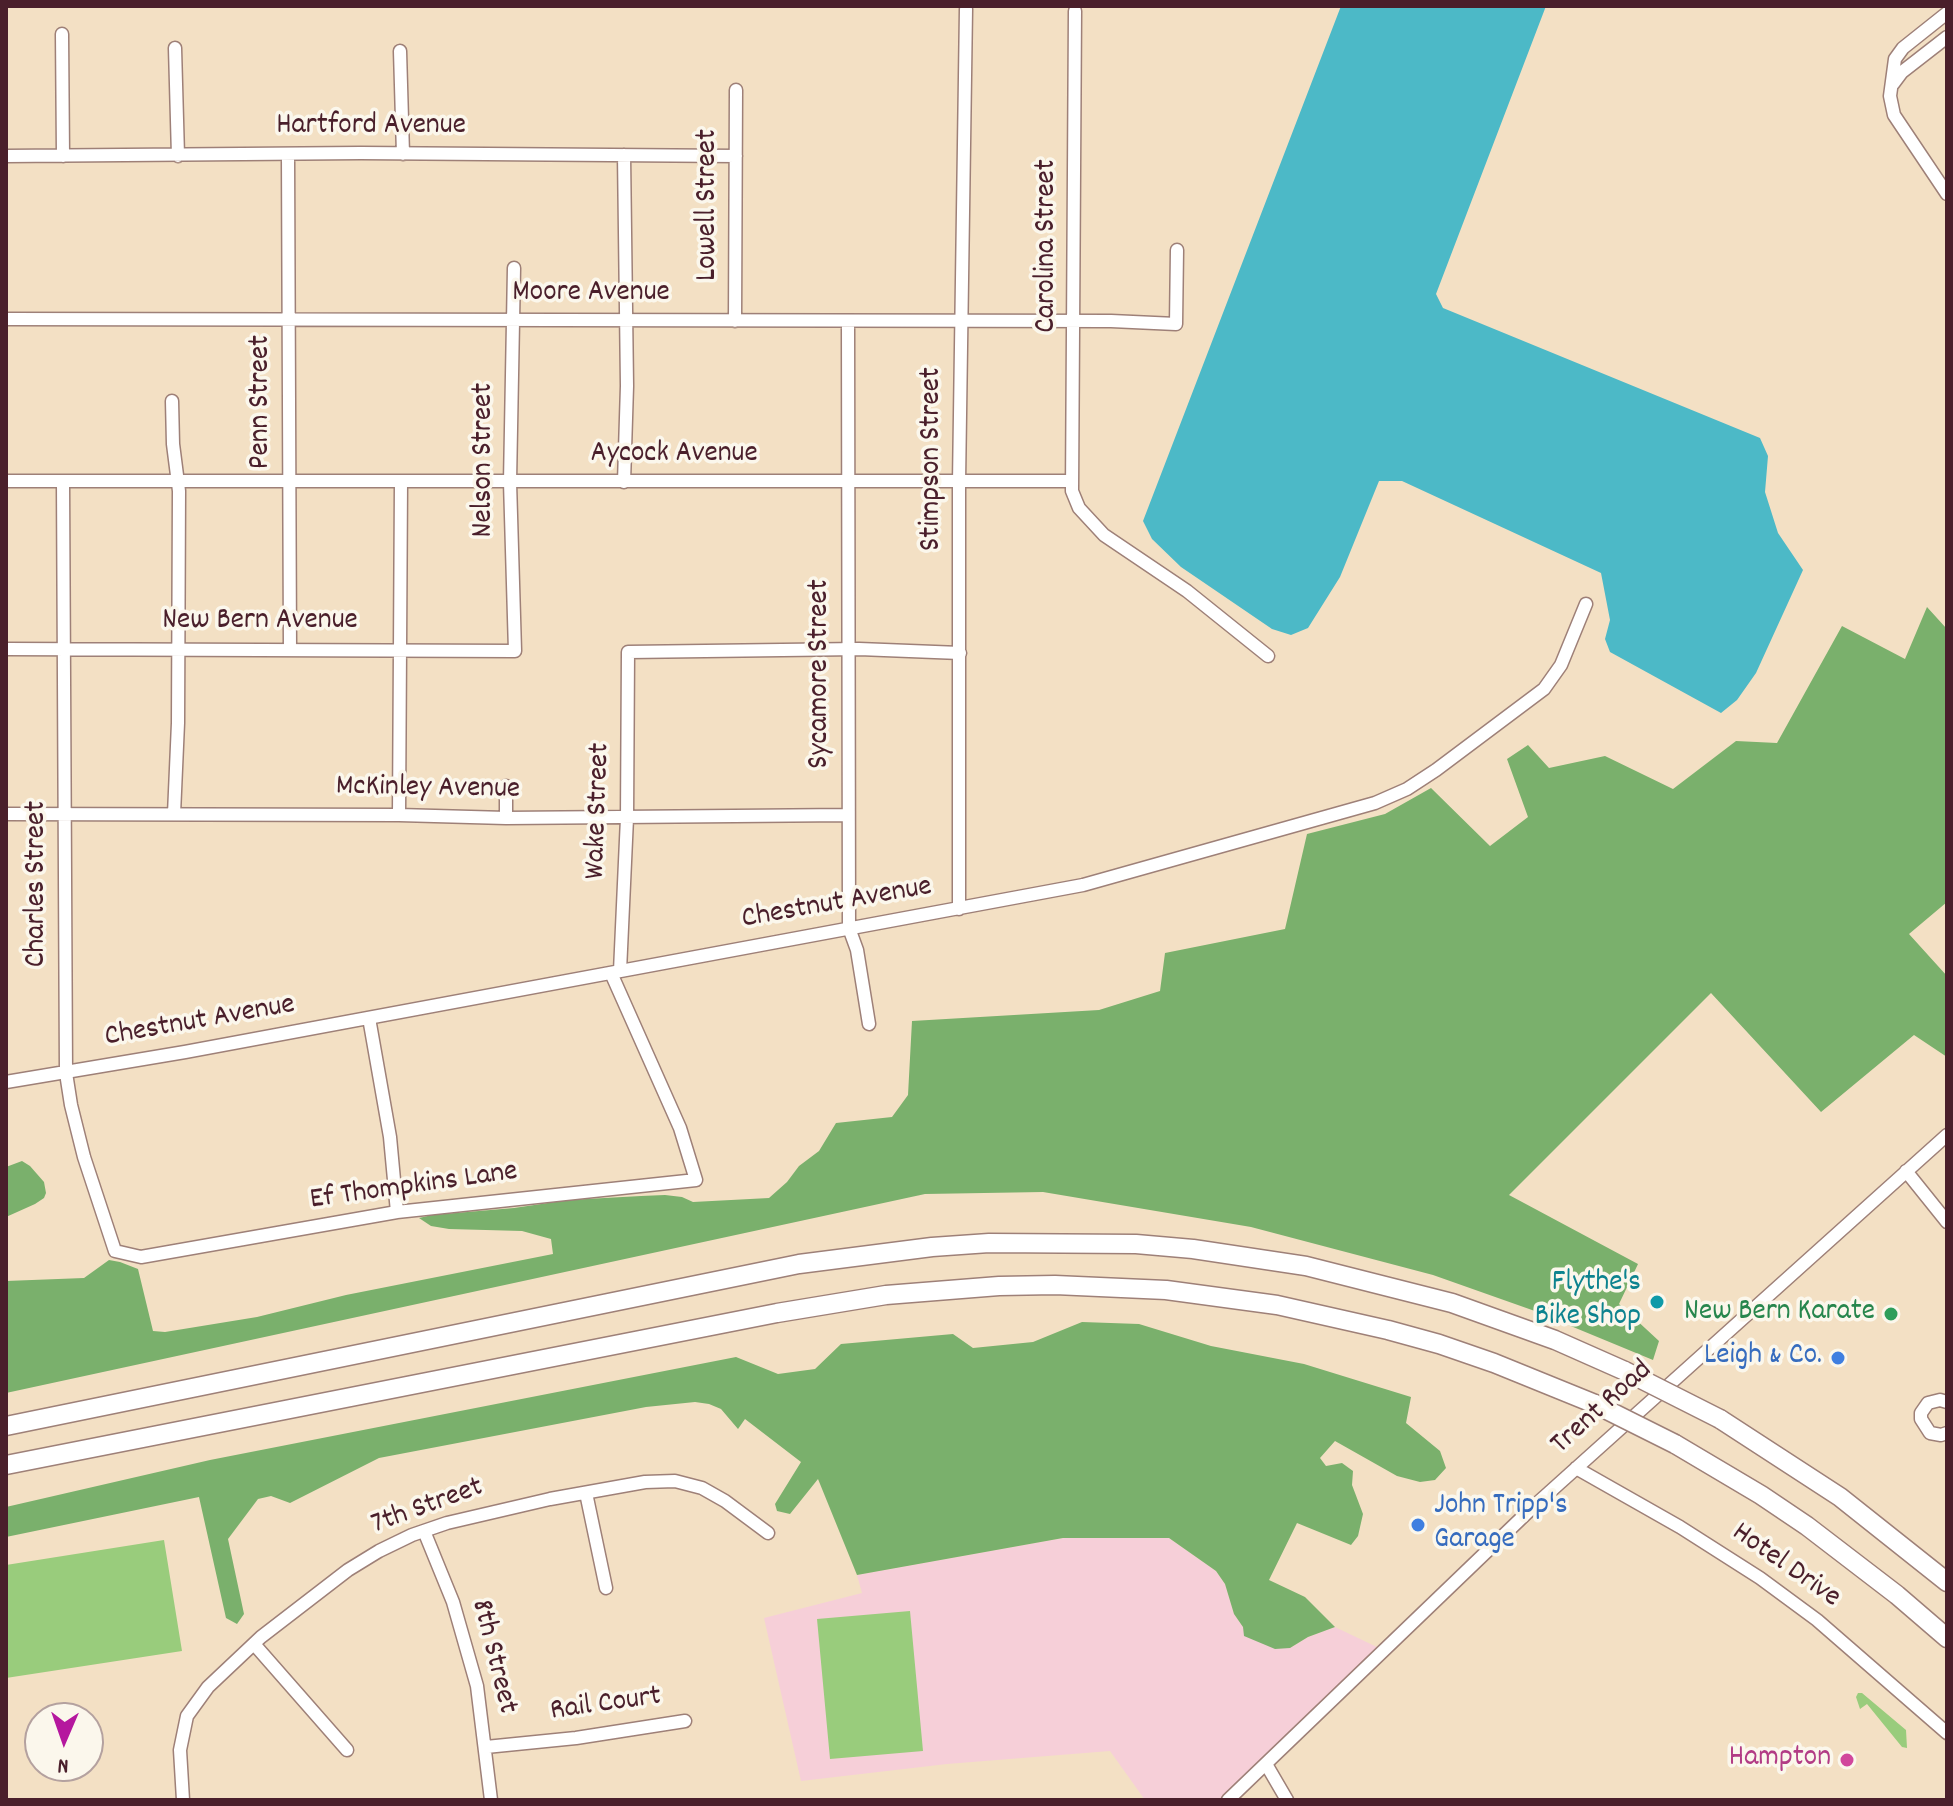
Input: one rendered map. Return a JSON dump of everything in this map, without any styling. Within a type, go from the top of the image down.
[{"type":"highway","points":[[6,1426],[799,1264],[917,1248],[989,1243],[1136,1244],[1306,1266],[1452,1303],[1555,1340],[1720,1419],[1840,1497],[1947,1582]]},
{"type":"highway","points":[[6,1465],[777,1313],[886,1295],[999,1286],[1166,1290],[1333,1316],[1439,1344],[1595,1404],[1675,1444],[1761,1495],[1897,1595],[1947,1638]]},
{"type":"highway","points":[[1897,1595],[1947,1646]]},
{"type":"street","name":"Stimpson Street","points":[[959,909],[959,482],[966,9]]},
{"type":"street","name":"Carolina Street","points":[[1072,481],[1075,11]]},
{"type":"street","points":[[1947,13],[1903,48],[1895,59],[1890,96],[1894,115],[1947,194]]},
{"type":"street","points":[[62,34],[63,156]]},
{"type":"street","points":[[1892,87],[1902,72],[1947,37]]},
{"type":"street","points":[[175,48],[178,156]]},
{"type":"street","points":[[400,51],[403,154]]},
{"type":"street","name":"Lowell Street","points":[[735,321],[736,90]]},
{"type":"street","name":"Penn Street","points":[[288,155],[290,650]]},
{"type":"street","points":[[624,155],[624,482]]},
{"type":"street","name":"Hartford Avenue","points":[[6,156],[736,156]]},
{"type":"street","name":"Moore Avenue","points":[[6,319],[1176,324],[1177,250]]},
{"type":"street","name":"Nelson Street","points":[[514,268],[510,482],[515,651]]},
{"type":"street","name":"Sycamore Street","points":[[848,321],[849,928],[857,950],[869,1024]]},
{"type":"street","points":[[172,401],[178,482],[179,649],[174,814]]},
{"type":"street","name":"Aycock Avenue","points":[[6,481],[1072,481]]},
{"type":"street","points":[[1072,481],[1072,491],[1079,508],[1104,535],[1187,591],[1268,656]]},
{"type":"street","name":"Charles Street","points":[[63,482],[66,1073],[84,1157],[109,1237],[115,1251],[141,1257]]},
{"type":"street","points":[[399,815],[401,482]]},
{"type":"street","name":"Chestnut Avenue","points":[[6,1082],[1083,885],[1386,799],[1436,770],[1544,689],[1561,665],[1586,604]]},
{"type":"street","name":"New Bern Avenue","points":[[6,649],[515,651]]},
{"type":"street","points":[[849,649],[960,653]]},
{"type":"street","name":"Wake Street","points":[[696,1180],[680,1128],[615,972],[627,818],[628,652],[849,649]]},
{"type":"street","points":[[506,786],[506,818]]},
{"type":"street","name":"McKinley Avenue","points":[[6,814],[506,818],[848,815]]},
{"type":"street","points":[[369,1018],[390,1137],[397,1212]]},
{"type":"street","name":"Trent Road","points":[[1228,1800],[1576,1468],[1947,1135]]},
{"type":"street","points":[[1906,1171],[1947,1222]]},
{"type":"street","name":"Ef Thompkins Lane","points":[[141,1257],[397,1212],[696,1180]]},
{"type":"street","points":[[1947,1401],[1928,1403],[1921,1413],[1921,1419],[1930,1433],[1947,1433]]},
{"type":"street","name":"Hotel Drive","points":[[1576,1468],[1680,1527],[1760,1578],[1829,1629],[1947,1733]]},
{"type":"street","name":"7th Street","points":[[183,1800],[180,1750],[187,1716],[208,1687],[254,1644],[348,1570],[379,1551],[424,1531],[482,1513],[645,1482],[675,1481],[702,1488],[768,1533]]},
{"type":"street","points":[[586,1493],[606,1588]]},
{"type":"street","name":"8th Street","points":[[424,1531],[453,1602],[477,1686],[491,1800]]},
{"type":"street","points":[[254,1644],[347,1750]]},
{"type":"street","name":"Rail Court","points":[[486,1747],[576,1738],[685,1721]]},
{"type":"street","points":[[1266,1764],[1287,1800]]},
{"type":"shaded area","points":[[1063,1538],[1169,1538],[1216,1571],[1225,1584],[1234,1614],[1243,1627],[1292,1647],[1335,1627],[1379,1648],[1219,1800],[1145,1800],[1110,1751],[947,1764],[801,1781],[764,1618],[862,1593],[857,1575]]},
{"type":"green space","points":[[1927,607],[1946,628],[1947,637],[1947,902],[1909,934],[1947,976],[1947,1057],[1914,1035],[1821,1112],[1711,993],[1509,1195],[1638,1264],[1619,1304],[1659,1341],[1653,1360],[1532,1310],[1433,1275],[1251,1227],[1043,1192],[925,1194],[6,1393],[6,1281],[84,1278],[109,1260],[120,1262],[138,1269],[153,1331],[165,1332],[257,1317],[346,1295],[553,1254],[551,1239],[522,1231],[449,1229],[431,1226],[419,1218],[432,1215],[568,1200],[641,1196],[665,1195],[693,1202],[769,1198],[799,1166],[819,1151],[836,1123],[892,1117],[908,1095],[912,1021],[1099,1010],[1160,991],[1165,953],[1285,929],[1307,834],[1385,814],[1431,788],[1490,846],[1528,817],[1507,759],[1528,745],[1549,768],[1605,756],[1673,789],[1736,741],[1777,743],[1842,626],[1905,659]]},
{"type":"green space","points":[[22,1161],[44,1182],[46,1193],[35,1204],[6,1217],[6,1167]]},
{"type":"green space","points":[[1082,1322],[1139,1324],[1211,1346],[1304,1364],[1411,1397],[1406,1423],[1440,1451],[1446,1468],[1435,1480],[1420,1482],[1397,1476],[1335,1441],[1320,1458],[1326,1466],[1342,1463],[1353,1471],[1352,1485],[1363,1514],[1358,1536],[1351,1545],[1297,1523],[1269,1580],[1305,1597],[1335,1627],[1290,1648],[1275,1649],[1244,1636],[1225,1584],[1216,1571],[1169,1538],[1063,1538],[857,1575],[818,1479],[790,1514],[777,1511],[775,1504],[801,1462],[745,1419],[738,1429],[721,1409],[695,1402],[646,1407],[379,1458],[290,1503],[271,1496],[258,1499],[228,1539],[244,1614],[237,1624],[226,1618],[199,1497],[6,1537],[6,1507],[210,1460],[736,1357],[778,1374],[815,1369],[841,1344],[953,1334],[973,1348],[1033,1342]]},
{"type":"green space","points":[[164,1540],[182,1651],[6,1678],[6,1565]]},
{"type":"green space","points":[[910,1611],[923,1751],[830,1759],[817,1619]]},
{"type":"green space","points":[[1862,1693],[1906,1730],[1907,1748],[1902,1747],[1867,1704],[1860,1709],[1856,1697]]},
{"type":"water","points":[[1341,6],[1546,6],[1436,294],[1443,308],[1760,438],[1768,456],[1765,492],[1778,533],[1803,570],[1756,673],[1737,700],[1721,713],[1610,652],[1605,639],[1610,620],[1601,573],[1402,481],[1379,481],[1340,577],[1308,628],[1291,635],[1272,629],[1181,567],[1152,539],[1143,521]]},
{"type":"place","name":"Flythe's Bike Shop","points":[[1657,1302]]},
{"type":"place","name":"New Bern Karate","points":[[1891,1314]]},
{"type":"place","name":"Leigh & Co.","points":[[1838,1358]]},
{"type":"place","name":"John Tripp's Garage","points":[[1418,1525]]},
{"type":"place","name":"Hampton","points":[[1847,1760]]}]
